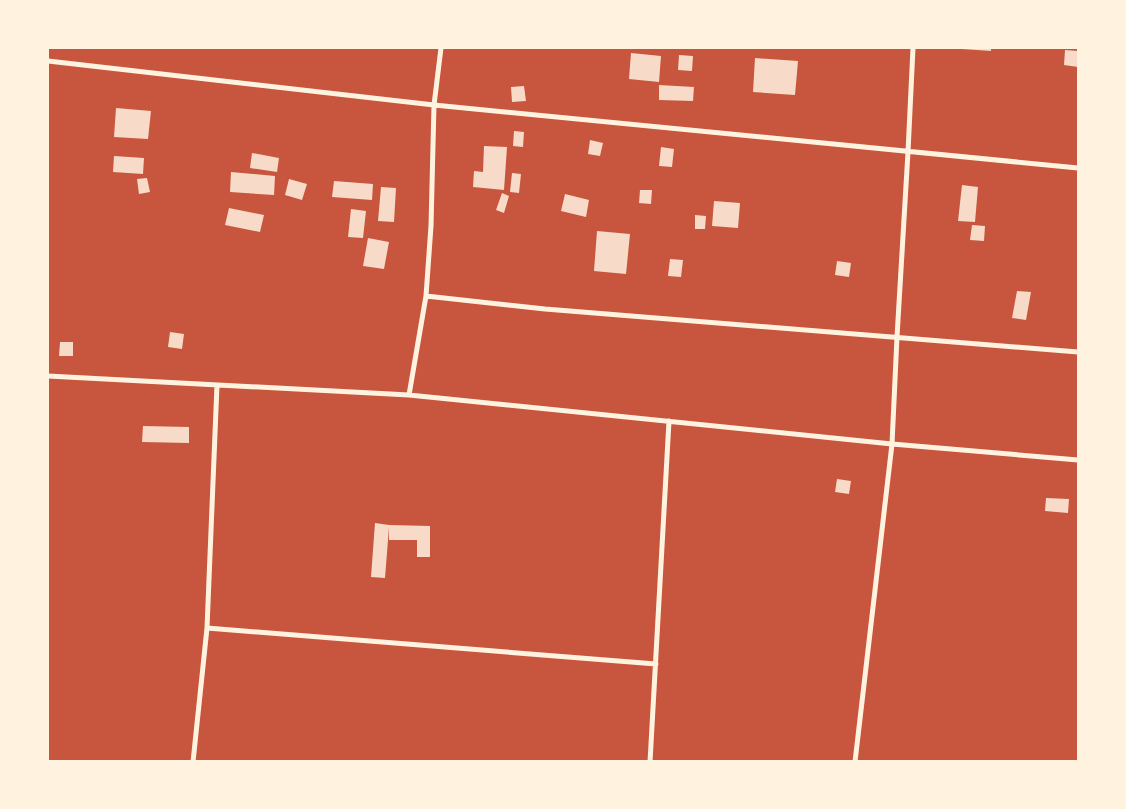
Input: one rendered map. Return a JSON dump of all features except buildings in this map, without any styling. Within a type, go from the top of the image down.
[{"type":"street","points":[[409,395],[426,296],[431,226],[434,105],[441,48]]},
{"type":"street","points":[[855,762],[892,444],[913,48]]},
{"type":"street","points":[[48,61],[434,105],[1078,168]]},
{"type":"street","points":[[426,296],[545,310],[1078,352]]},
{"type":"street","points":[[48,376],[409,395],[892,444],[1078,460]]},
{"type":"street","points":[[193,762],[207,628],[217,385]]},
{"type":"street","points":[[650,762],[669,421]]},
{"type":"street","points":[[207,628],[656,664]]}]
